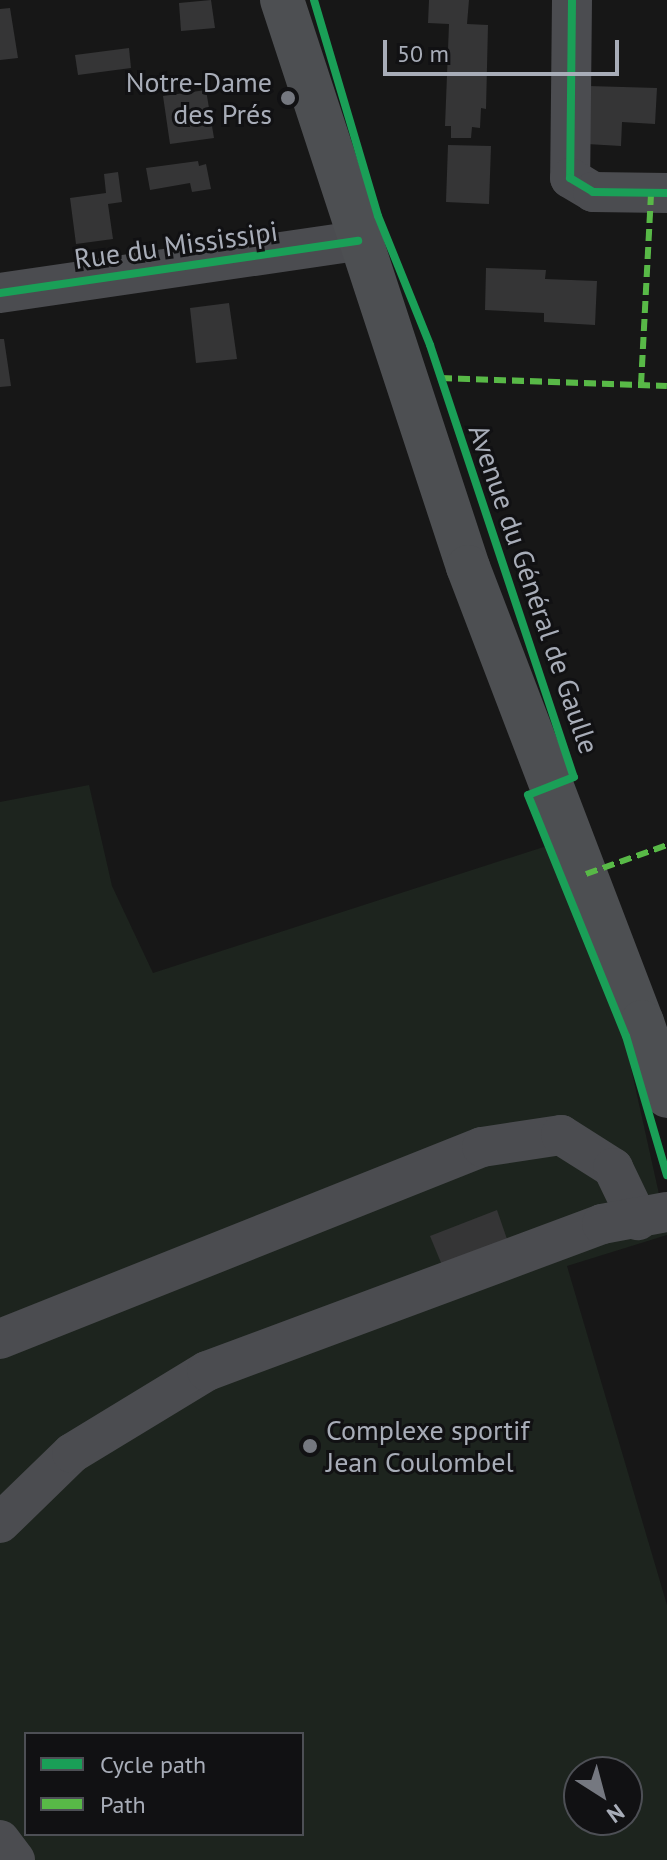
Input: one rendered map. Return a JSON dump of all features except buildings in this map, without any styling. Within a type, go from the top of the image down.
[{"type":"main road","name":"Avenue du Général de Gaulle","points":[[282,0],[358,241],[468,567],[642,1022],[667,1096]]},
{"type":"street","points":[[572,0],[570,178],[593,192],[667,193]]},
{"type":"street","name":"Rue du Mississipi","points":[[0,293],[358,241]]},
{"type":"street","points":[[0,1339],[482,1147],[561,1135],[613,1168],[652,1216]]},
{"type":"street","points":[[0,1523],[72,1453],[207,1371],[602,1224],[652,1216]]},
{"type":"street","points":[[0,1840],[15,1860]]},
{"type":"shaded area","name":"Complexe sportif Jean Coulombel","points":[[89,785],[112,886],[153,973],[553,844],[625,1041],[667,1230],[667,1235],[567,1266],[667,1605],[667,1860],[0,1860],[0,802]]},
{"type":"marked path","points":[[641,385],[651,193]]},
{"type":"marked path","points":[[440,378],[667,386]]},
{"type":"marked path","points":[[586,874],[667,845]]},
{"type":"cycle path","points":[[314,0],[378,216],[430,345],[574,777],[528,795],[626,1036],[667,1175]]},
{"type":"cycle path","points":[[572,0],[570,178],[593,192],[667,193]]},
{"type":"cycle path","points":[[0,293],[358,241]]},
{"type":"place","name":"Notre-Dame des Prés","points":[[288,98]]},
{"type":"place","name":"Complexe sportif Jean Coulombel","points":[[310,1446]]}]
